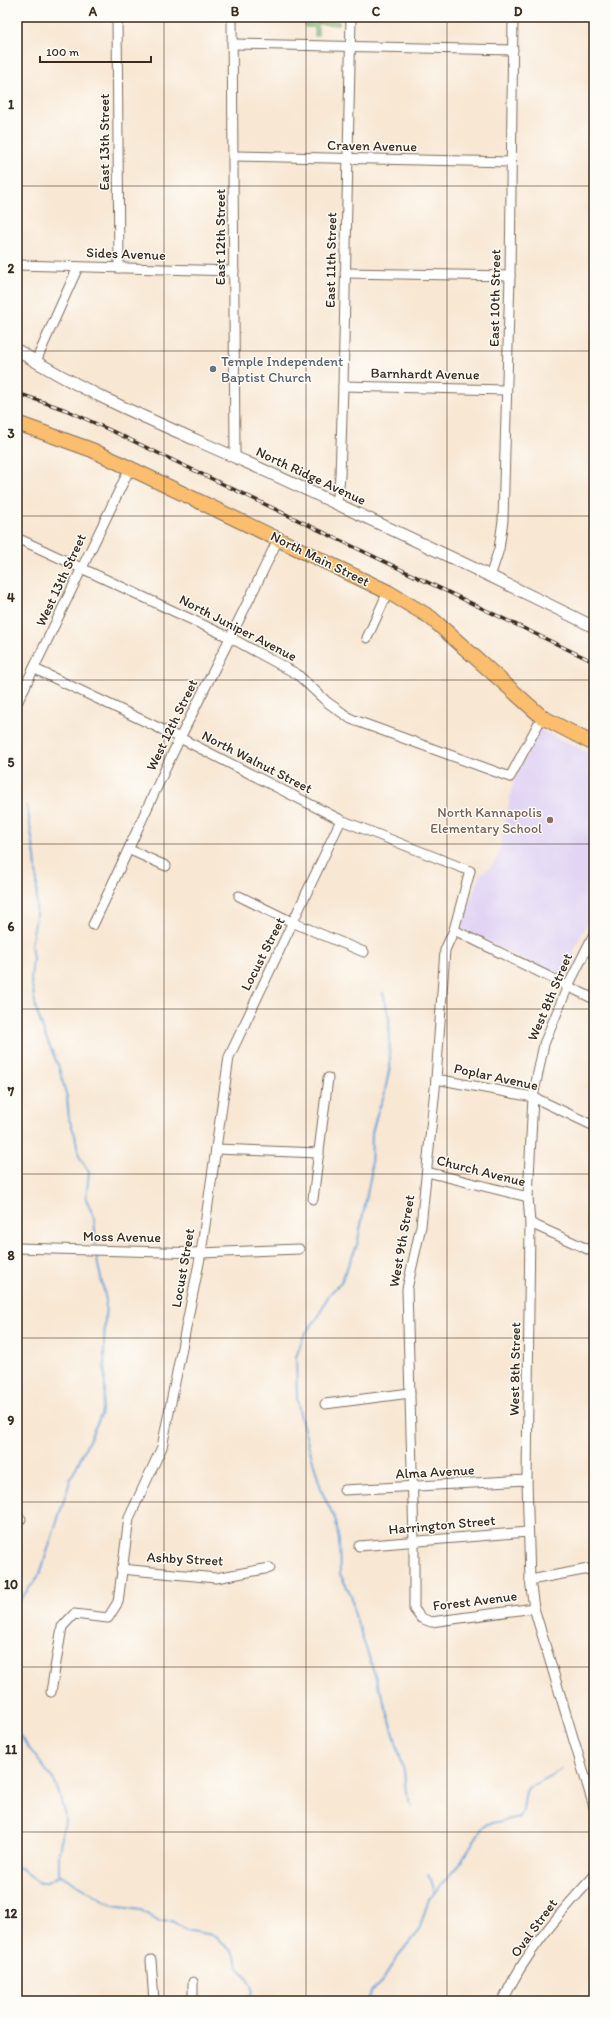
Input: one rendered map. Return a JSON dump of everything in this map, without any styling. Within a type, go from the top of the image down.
[{"type":"main road","name":"North Main Street","points":[[17,423],[92,450],[388,592],[430,617],[542,717],[594,744]]},
{"type":"street","name":"East 13th Street","points":[[117,17],[119,268]]},
{"type":"street","name":"East 12th Street","points":[[232,17],[235,457]]},
{"type":"street","name":"East 11th Street","points":[[337,504],[340,476],[343,386],[351,17]]},
{"type":"street","name":"East 10th Street","points":[[490,577],[500,550],[503,520],[510,276],[514,17]]},
{"type":"street","points":[[232,44],[351,45],[513,50]]},
{"type":"street","name":"Craven Avenue","points":[[234,156],[511,162]]},
{"type":"street","name":"Sides Avenue","points":[[17,265],[234,271]]},
{"type":"street","points":[[36,361],[78,267]]},
{"type":"street","points":[[345,273],[510,276]]},
{"type":"street","name":"North Ridge Avenue","points":[[17,350],[117,404],[337,504],[593,624]]},
{"type":"street","name":"Barnhardt Avenue","points":[[343,386],[506,390]]},
{"type":"street","name":"West 13th Street","points":[[17,703],[35,669],[130,468]]},
{"type":"street","name":"North Juniper Avenue","points":[[17,538],[231,638],[297,674],[327,702],[351,719],[510,778],[542,717]]},
{"type":"street","name":"West 12th Street","points":[[93,925],[130,850],[180,738],[231,638],[278,539]]},
{"type":"street","points":[[367,638],[388,592]]},
{"type":"street","name":"North Walnut Street","points":[[35,669],[180,738],[341,820],[470,871]]},
{"type":"street","name":"Locust Street","points":[[51,1692],[62,1626],[74,1614],[108,1618],[118,1602],[121,1569],[129,1518],[162,1447],[201,1253],[229,1057],[294,923],[341,820]]},
{"type":"street","points":[[130,850],[166,866]]},
{"type":"street","name":"West 9th Street","points":[[421,1618],[414,1609],[414,1542],[407,1289],[421,1226],[436,1079],[445,950],[454,930],[470,871]]},
{"type":"street","points":[[240,896],[294,923],[364,952]]},
{"type":"street","points":[[454,930],[594,999]]},
{"type":"street","name":"West 8th Street","points":[[594,934],[568,986],[544,1044],[533,1097],[528,1197],[530,1223],[527,1480],[530,1580],[534,1608],[594,1808]]},
{"type":"street","points":[[313,1199],[328,1078]]},
{"type":"street","name":"Poplar Avenue","points":[[436,1079],[533,1097],[594,1126]]},
{"type":"street","points":[[216,1149],[319,1153]]},
{"type":"street","name":"Church Avenue","points":[[427,1172],[528,1197]]},
{"type":"street","points":[[530,1223],[594,1252]]},
{"type":"street","points":[[17,1242],[17,1248]]},
{"type":"street","name":"Moss Avenue","points":[[17,1248],[201,1253],[299,1249]]},
{"type":"street","points":[[325,1404],[410,1393]]},
{"type":"street","name":"Alma Avenue","points":[[344,1490],[527,1480]]},
{"type":"street","name":"Harrington Street","points":[[359,1546],[528,1532]]},
{"type":"street","name":"Ashby Street","points":[[121,1569],[216,1578],[270,1568]]},
{"type":"street","name":"Forest Avenue","points":[[530,1580],[594,1568]]},
{"type":"street","name":"Forest Avenue","points":[[421,1618],[431,1622],[534,1608]]},
{"type":"street","name":"Oval Street","points":[[503,2001],[520,1969],[559,1914],[594,1876]]},
{"type":"street","points":[[152,1960],[154,2001]]},
{"type":"street","points":[[193,1982],[194,2001]]},
{"type":"shaded area","name":"North Kannapolis Elementary School","points":[[539,729],[594,755],[594,909],[564,972],[560,976],[509,953],[463,929],[462,927],[462,922],[480,874],[491,867],[498,857],[513,783]]},
{"type":"green space","points":[[309,17],[339,22],[339,25],[318,24],[318,36],[315,36],[315,27],[305,27],[305,20],[309,20]]},
{"type":"waterway","points":[[27,806],[35,857],[37,882],[36,917],[31,945],[33,959],[31,979],[36,1009],[58,1065],[67,1097],[69,1119],[75,1135],[79,1156],[89,1172],[86,1199],[94,1217],[96,1244]]},
{"type":"waterway","points":[[383,993],[389,1017],[390,1066],[384,1096],[372,1133],[371,1174],[357,1245],[341,1282],[328,1296],[318,1317],[304,1335],[296,1357],[297,1400],[322,1492],[336,1521],[339,1541],[340,1574],[351,1595],[354,1612],[390,1720],[404,1771],[406,1792],[412,1807]]},
{"type":"waterway","points":[[17,1604],[40,1574],[71,1478],[101,1415],[105,1393],[104,1342],[106,1300],[96,1256]]},
{"type":"waterway","points":[[17,1732],[55,1782],[64,1809],[65,1820],[59,1852],[59,1874],[113,1906],[141,1910],[159,1922],[172,1921],[186,1930],[216,1936],[234,1954],[240,1969],[251,1985],[252,1991],[248,2001]]},
{"type":"waterway","points":[[367,2001],[372,1991],[383,1980],[398,1956],[419,1930],[429,1899],[460,1863],[482,1828],[487,1824],[520,1817],[528,1788],[562,1769]]},
{"type":"waterway","points":[[17,1867],[21,1868],[39,1883],[47,1882],[62,1875]]},
{"type":"waterway","points":[[428,1874],[434,1892]]},
{"type":"railway","points":[[17,393],[66,410],[112,431],[594,662]]},
{"type":"place","name":"Temple Independent Baptist Church","points":[[213,369]]},
{"type":"place","name":"North Kannapolis Elementary School","points":[[550,820]]}]
